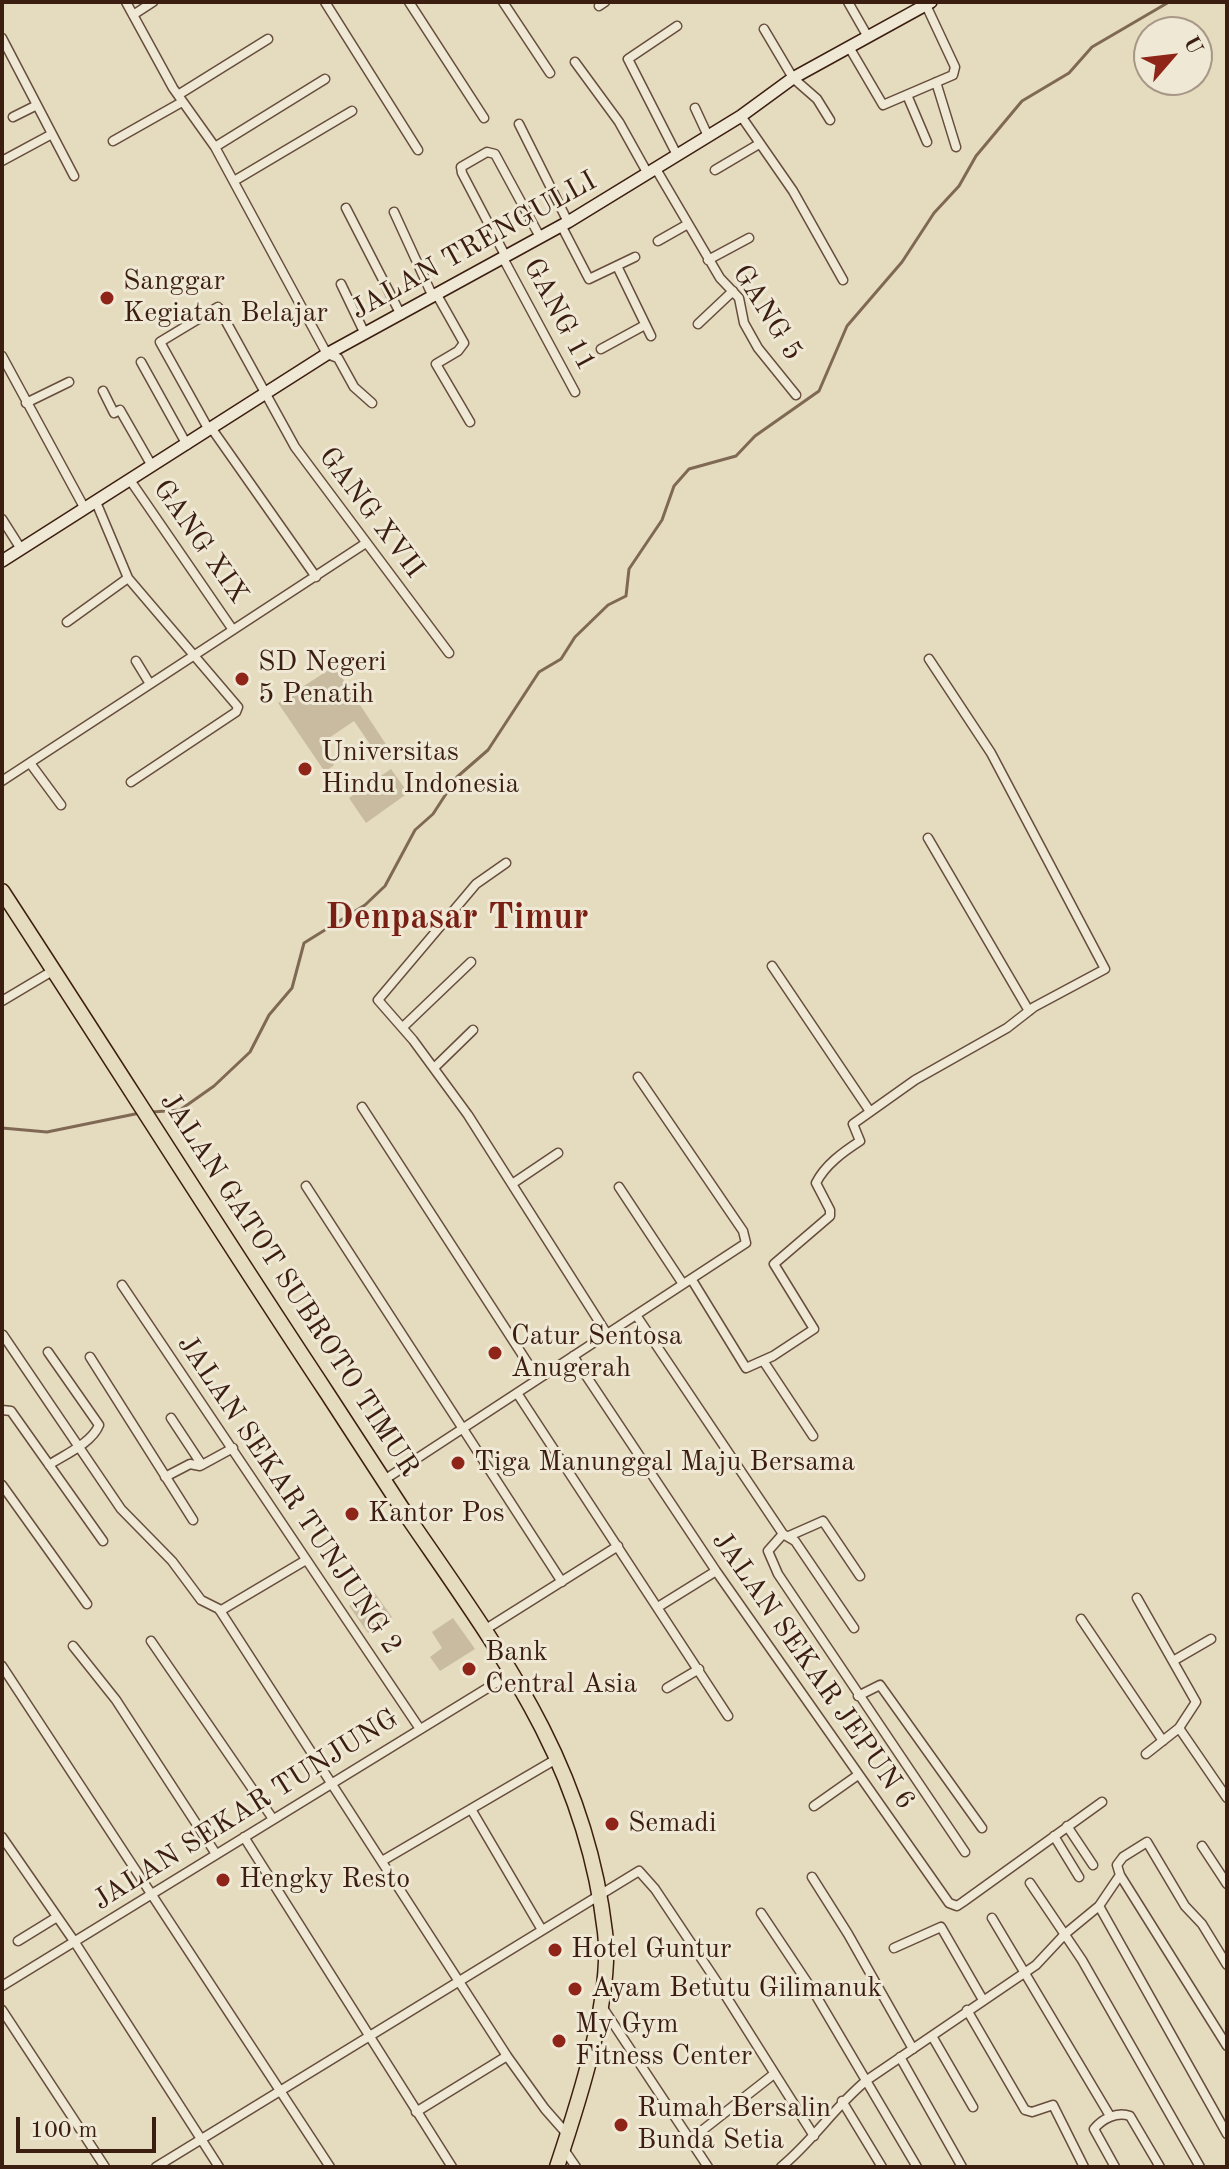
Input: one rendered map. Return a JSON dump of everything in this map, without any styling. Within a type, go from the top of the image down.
[{"type":"highway","name":"JALAN GATOT SUBROTO TIMUR","points":[[2,891],[384,1480],[486,1629],[559,1757],[585,1831],[600,1894],[606,1962],[600,2004],[557,2167]]},
{"type":"main road","name":"JALAN TRENGULLI","points":[[2,561],[327,354],[565,224],[741,116],[793,78],[927,3]]},
{"type":"street","points":[[126,2],[180,99],[215,147],[327,354],[338,358],[354,387],[372,403]]},
{"type":"street","points":[[133,15],[153,2]]},
{"type":"street","points":[[325,2],[418,150]]},
{"type":"street","points":[[409,2],[484,118]]},
{"type":"street","points":[[503,2],[550,73]]},
{"type":"street","points":[[848,2],[868,37]]},
{"type":"street","points":[[849,47],[883,105],[953,75],[955,67],[927,3]]},
{"type":"street","points":[[677,26],[628,59],[677,155]]},
{"type":"street","points":[[764,29],[793,78],[817,99],[830,120]]},
{"type":"street","points":[[2,38],[5,50],[74,176]]},
{"type":"street","points":[[113,141],[268,39]]},
{"type":"street","name":"GANG 5","points":[[575,62],[688,224],[708,260],[733,291],[758,348],[796,395]]},
{"type":"street","points":[[215,147],[325,79]]},
{"type":"street","points":[[936,82],[956,147]]},
{"type":"street","points":[[907,95],[927,142]]},
{"type":"street","points":[[13,117],[37,105]]},
{"type":"street","points":[[695,108],[708,136]]},
{"type":"street","points":[[234,181],[352,111]]},
{"type":"street","points":[[741,116],[793,191],[843,280]]},
{"type":"street","points":[[519,124],[589,279],[635,257]]},
{"type":"street","points":[[2,161],[52,134]]},
{"type":"street","points":[[715,170],[759,144]]},
{"type":"street","name":"GANG 11","points":[[540,237],[495,154],[487,152],[465,162],[461,167],[462,173],[575,392]]},
{"type":"street","points":[[346,208],[401,315]]},
{"type":"street","points":[[394,212],[435,296],[464,343],[458,351],[436,364],[470,422]]},
{"type":"street","points":[[658,241],[688,224]]},
{"type":"street","points":[[708,260],[749,238]]},
{"type":"street","points":[[617,266],[651,336]]},
{"type":"street","points":[[341,284],[365,334]]},
{"type":"street","points":[[698,324],[733,291]]},
{"type":"street","name":"GANG XVII","points":[[210,430],[160,342],[218,307],[295,447],[449,653]]},
{"type":"street","points":[[601,349],[645,325]]},
{"type":"street","points":[[2,356],[26,403],[90,506],[128,578],[192,656],[238,705],[236,712],[131,782]]},
{"type":"street","points":[[141,362],[187,445]]},
{"type":"street","points":[[26,403],[69,382]]},
{"type":"street","points":[[103,391],[114,413],[120,410],[152,466]]},
{"type":"street","points":[[210,430],[316,577]]},
{"type":"street","name":"GANG XIX","points":[[130,480],[233,630]]},
{"type":"street","points":[[2,519],[21,549]]},
{"type":"street","points":[[2,781],[366,543]]},
{"type":"street","points":[[67,622],[128,578]]},
{"type":"street","points":[[619,1187],[746,1368],[764,1362],[814,1329],[774,1264],[830,1216],[830,1210],[816,1189],[816,1180],[833,1165],[836,1156],[860,1141],[853,1124],[869,1110],[1007,1028],[1029,1011],[1105,969],[991,753],[929,659]]},
{"type":"street","points":[[136,661],[150,684]]},
{"type":"street","points":[[30,763],[61,805]]},
{"type":"street","points":[[928,838],[1029,1011]]},
{"type":"street","points":[[506,863],[476,884],[378,1000],[434,1068],[607,1334]]},
{"type":"street","points":[[403,1027],[471,962]]},
{"type":"street","points":[[772,966],[869,1110]]},
{"type":"street","points":[[2,1001],[54,970]]},
{"type":"street","points":[[434,1068],[473,1030]]},
{"type":"street","points":[[384,1480],[741,1248],[747,1238],[638,1077]]},
{"type":"street","points":[[362,1107],[538,1379]]},
{"type":"street","points":[[512,1184],[558,1153]]},
{"type":"street","points":[[306,1186],[562,1582]]},
{"type":"street","name":"JALAN SEKAR TUNJUNG 2","points":[[122,1285],[420,1729]]},
{"type":"street","points":[[636,1315],[786,1535],[854,1628]]},
{"type":"street","points":[[3,1335],[77,1447],[135,1526],[172,1561],[201,1600],[220,1611],[507,2056],[545,2109],[565,2141],[576,2167]]},
{"type":"street","points":[[48,1352],[99,1425],[97,1431],[49,1465]]},
{"type":"street","name":"JALAN SEKAR JEPUN 6","points":[[573,1356],[716,1571],[953,1906],[1102,1802]]},
{"type":"street","points":[[90,1357],[193,1520]]},
{"type":"street","points":[[764,1362],[813,1436]]},
{"type":"street","points":[[517,1393],[728,1716]]},
{"type":"street","points":[[2,1410],[11,1411],[103,1541]]},
{"type":"street","points":[[171,1418],[202,1465]]},
{"type":"street","points":[[165,1477],[190,1464],[202,1465],[233,1448]]},
{"type":"street","points":[[2,1485],[87,1604]]},
{"type":"street","points":[[860,1576],[823,1521],[786,1535],[768,1551],[772,1563],[858,1696],[965,1852]]},
{"type":"street","points":[[486,1629],[618,1546]]},
{"type":"street","points":[[220,1611],[306,1560]]},
{"type":"street","points":[[658,1607],[716,1571]]},
{"type":"street","points":[[1137,1598],[1196,1702],[1179,1728],[1146,1754]]},
{"type":"street","points":[[1081,1619],[1163,1741]]},
{"type":"street","points":[[1173,1661],[1211,1639]]},
{"type":"street","points":[[151,1641],[273,1819]]},
{"type":"street","points":[[73,1646],[116,1700],[216,1854]]},
{"type":"street","points":[[2,1666],[153,1892],[330,2167]]},
{"type":"street","points":[[667,1688],[699,1669]]},
{"type":"street","name":"JALAN SEKAR TUNJUNG","points":[[2,1986],[513,1672]]},
{"type":"street","points":[[858,1696],[880,1685],[982,1828]]},
{"type":"street","points":[[1179,1728],[1227,1798]]},
{"type":"street","points":[[382,1861],[559,1757]]},
{"type":"street","points":[[814,1806],[858,1775]]},
{"type":"street","points":[[471,1809],[542,1930]]},
{"type":"street","points":[[1067,1826],[1093,1865]]},
{"type":"street","points":[[1054,1836],[1079,1877]]},
{"type":"street","points":[[2,1837],[74,1941],[219,2167]]},
{"type":"street","points":[[244,1837],[452,2167]]},
{"type":"street","points":[[1227,1965],[1202,1924],[1185,1906],[1147,1842],[1118,1862],[1120,1875],[1227,2046]]},
{"type":"street","points":[[1202,1846],[1227,1884]]},
{"type":"street","points":[[156,2167],[369,2038],[632,1872],[645,1875],[814,2136]]},
{"type":"street","points":[[781,2167],[814,2136],[842,2101],[867,2080],[1026,1973],[1099,1906],[1120,1875]]},
{"type":"street","points":[[812,1877],[913,2049]]},
{"type":"street","points":[[1030,1883],[1065,1934],[1200,2167]]},
{"type":"street","points":[[1099,1906],[1227,2134]]},
{"type":"street","points":[[761,1913],[867,2080],[917,2167]]},
{"type":"street","points":[[18,1941],[57,1917]]},
{"type":"street","points":[[992,1918],[1110,2116]]},
{"type":"street","points":[[894,1948],[941,1927],[983,2000]]},
{"type":"street","points":[[600,2004],[708,2167]]},
{"type":"street","points":[[2,2010],[105,2167]]},
{"type":"street","points":[[967,2010],[1025,2110],[1032,2112],[1053,2105],[1084,2167]]},
{"type":"street","points":[[932,2036],[973,2107]]},
{"type":"street","points":[[416,2112],[507,2056]]},
{"type":"street","points":[[900,2057],[962,2167]]},
{"type":"street","points":[[690,2140],[774,2074]]},
{"type":"street","points":[[842,2101],[882,2167]]},
{"type":"street","points":[[1115,2167],[1094,2129],[1110,2116],[1130,2116],[1160,2167]]},
{"type":"shaded area","points":[[330,669],[339,673],[391,752],[381,760],[354,721],[320,744],[334,765],[325,772],[278,703]]},
{"type":"shaded area","points":[[391,769],[408,793],[366,823],[349,798]]},
{"type":"shaded area","points":[[374,1592],[392,1617],[368,1633],[349,1606]]},
{"type":"shaded area","points":[[453,1618],[475,1649],[440,1671],[430,1657],[442,1648],[432,1632]]},
{"type":"waterway","points":[[152,1112],[180,1110],[214,1086],[250,1052],[269,1015],[292,988],[304,943],[365,905],[385,886],[415,830],[433,814],[457,777],[488,750],[539,672],[561,659],[575,637],[608,605],[626,596],[629,569],[662,520],[674,486],[689,469],[736,456],[755,436],[819,391],[847,326],[902,262],[934,213],[959,186],[976,156],[1022,101],[1069,73],[1092,47],[1169,2]]},
{"type":"waterway","points":[[2,1128],[47,1132],[140,1113]]},
{"type":"place","name":"Sanggar Kegiatan Belajar","points":[[107,298]]},
{"type":"place","name":"SD Negeri 5 Penatih","points":[[242,679]]},
{"type":"place","name":"Universitas Hindu Indonesia","points":[[305,769]]},
{"type":"place","name":"Catur Sentosa Anugerah","points":[[495,1353]]},
{"type":"place","name":"Tiga Manunggal Maju Bersama","points":[[458,1463]]},
{"type":"place","name":"Kantor Pos","points":[[352,1514]]},
{"type":"place","name":"Bank Central Asia","points":[[469,1669]]},
{"type":"place","name":"Semadi","points":[[612,1824]]},
{"type":"place","name":"Hengky Resto","points":[[223,1880]]},
{"type":"place","name":"Hotel Guntur","points":[[555,1950]]},
{"type":"place","name":"Ayam Betutu Gilimanuk","points":[[575,1989]]},
{"type":"place","name":"My Gym Fitness Center","points":[[559,2041]]},
{"type":"place","name":"Rumah Bersalin Bunda Setia","points":[[621,2125]]},
{"type":"district","name":"Denpasar Timur","points":[[457,919]]}]
